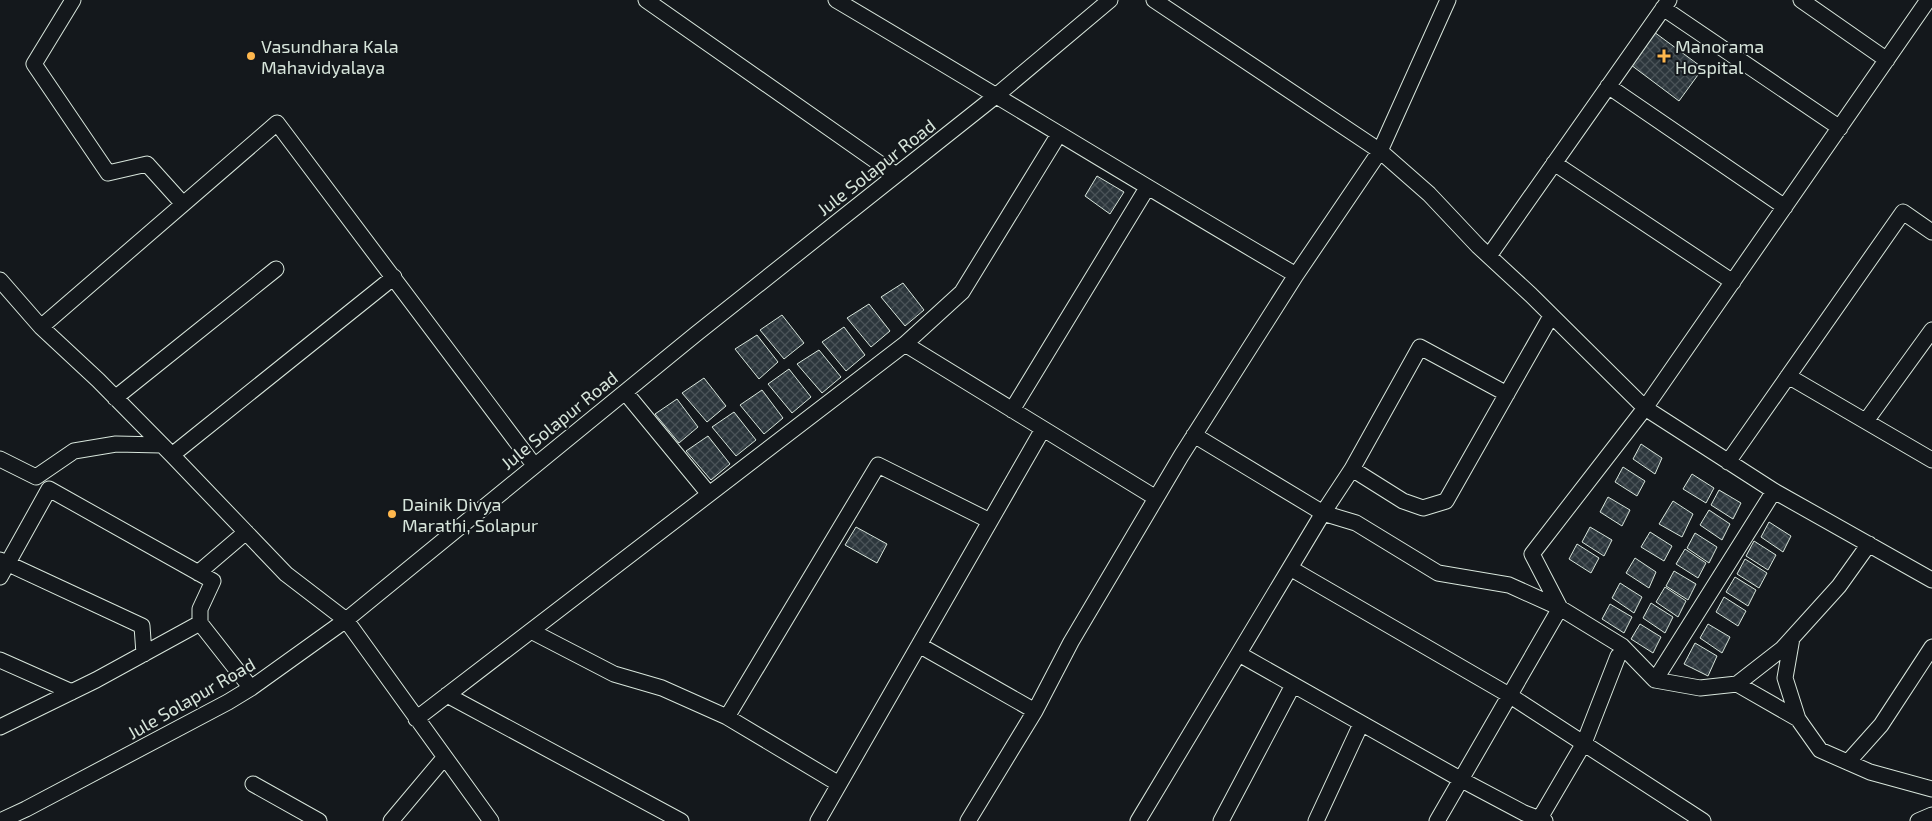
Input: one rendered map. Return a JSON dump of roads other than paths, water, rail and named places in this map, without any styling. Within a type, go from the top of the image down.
[{"type":"street","points":[[73,0],[34,64],[108,173],[147,164],[183,204]]},
{"type":"street","points":[[646,0],[896,175]]},
{"type":"street","points":[[836,0],[1147,188],[1296,275]]},
{"type":"street","name":"Jule Solapur Road","points":[[0,821],[228,702],[251,688],[346,620],[534,465],[997,96],[1110,0]]},
{"type":"street","points":[[1154,0],[1380,151],[1429,194],[1489,256],[1645,408],[1774,491],[1932,580]]},
{"type":"street","points":[[968,821],[1035,711],[1070,642],[1194,435],[1296,275],[1380,151],[1448,0]]},
{"type":"street","points":[[1801,0],[1887,60]]},
{"type":"street","points":[[1560,608],[1532,554],[1645,408],[1928,0]]},
{"type":"street","points":[[1489,256],[1666,4],[1840,128]]},
{"type":"street","points":[[1608,86],[1785,207]]},
{"type":"street","points":[[42,327],[277,123],[534,465]]},
{"type":"street","points":[[416,719],[905,344],[962,292],[1059,134]]},
{"type":"street","points":[[1554,163],[1733,282]]},
{"type":"street","points":[[1012,410],[1147,188]]},
{"type":"street","points":[[1728,462],[1903,212],[1932,232]]},
{"type":"street","points":[[115,398],[276,269]]},
{"type":"street","points":[[0,459],[36,477],[74,451],[116,444],[167,450],[394,277]]},
{"type":"street","points":[[0,280],[42,327],[167,450],[286,574],[346,620],[491,821]]},
{"type":"street","points":[[1352,469],[1403,500],[1423,508],[1446,500],[1551,316]]},
{"type":"street","points":[[1866,421],[1931,335]]},
{"type":"street","points":[[905,344],[1156,498]]},
{"type":"street","points":[[1138,821],[1323,513],[1352,469],[1420,347],[1507,394]]},
{"type":"street","points":[[1788,376],[1932,460]]},
{"type":"street","points":[[625,392],[709,494]]},
{"type":"street","points":[[818,821],[1043,429]]},
{"type":"street","points":[[1194,435],[1323,513],[1356,524],[1438,573],[1508,585],[1560,608],[1622,646],[1655,680],[1700,688],[1737,684],[1782,649],[1839,586],[1868,544]]},
{"type":"street","points":[[727,717],[878,465],[990,521]]},
{"type":"street","points":[[144,654],[142,626],[3,567],[49,489],[213,582],[200,609],[200,623],[251,688]]},
{"type":"street","points":[[1655,680],[1774,491]]},
{"type":"street","points":[[198,573],[246,532]]},
{"type":"street","points":[[1290,568],[1509,695],[1703,821]]},
{"type":"street","points":[[1437,821],[1560,608]]},
{"type":"street","points":[[0,727],[72,692],[200,623]]},
{"type":"street","points":[[531,631],[614,674],[662,688],[727,717],[839,784]]},
{"type":"street","points":[[1792,638],[1785,678],[1798,719],[1820,750],[1870,772],[1932,789]]},
{"type":"street","points":[[919,645],[1035,711]]},
{"type":"street","points":[[1848,762],[1881,725],[1932,647]]},
{"type":"street","points":[[1238,654],[1460,779],[1524,813],[1542,820],[1584,743],[1618,656]]},
{"type":"street","points":[[0,660],[72,692]]},
{"type":"street","points":[[1737,684],[1798,719]]},
{"type":"street","points":[[1221,821],[1293,685]]},
{"type":"street","points":[[447,695],[681,821]]},
{"type":"street","points":[[1316,821],[1361,724]]},
{"type":"street","points":[[390,821],[444,758]]},
{"type":"street","points":[[253,784],[318,821]]},
{"type":"street","points":[[1918,821],[1932,815]]},
{"type":"place","name":"Vasundhara Kala Mahavidyalaya","points":[[251,56]]},
{"type":"place","name":"Manorama Hospital","points":[[1664,56]]},
{"type":"place","name":"Dainik Divya Marathi, Solapur","points":[[392,514]]}]
